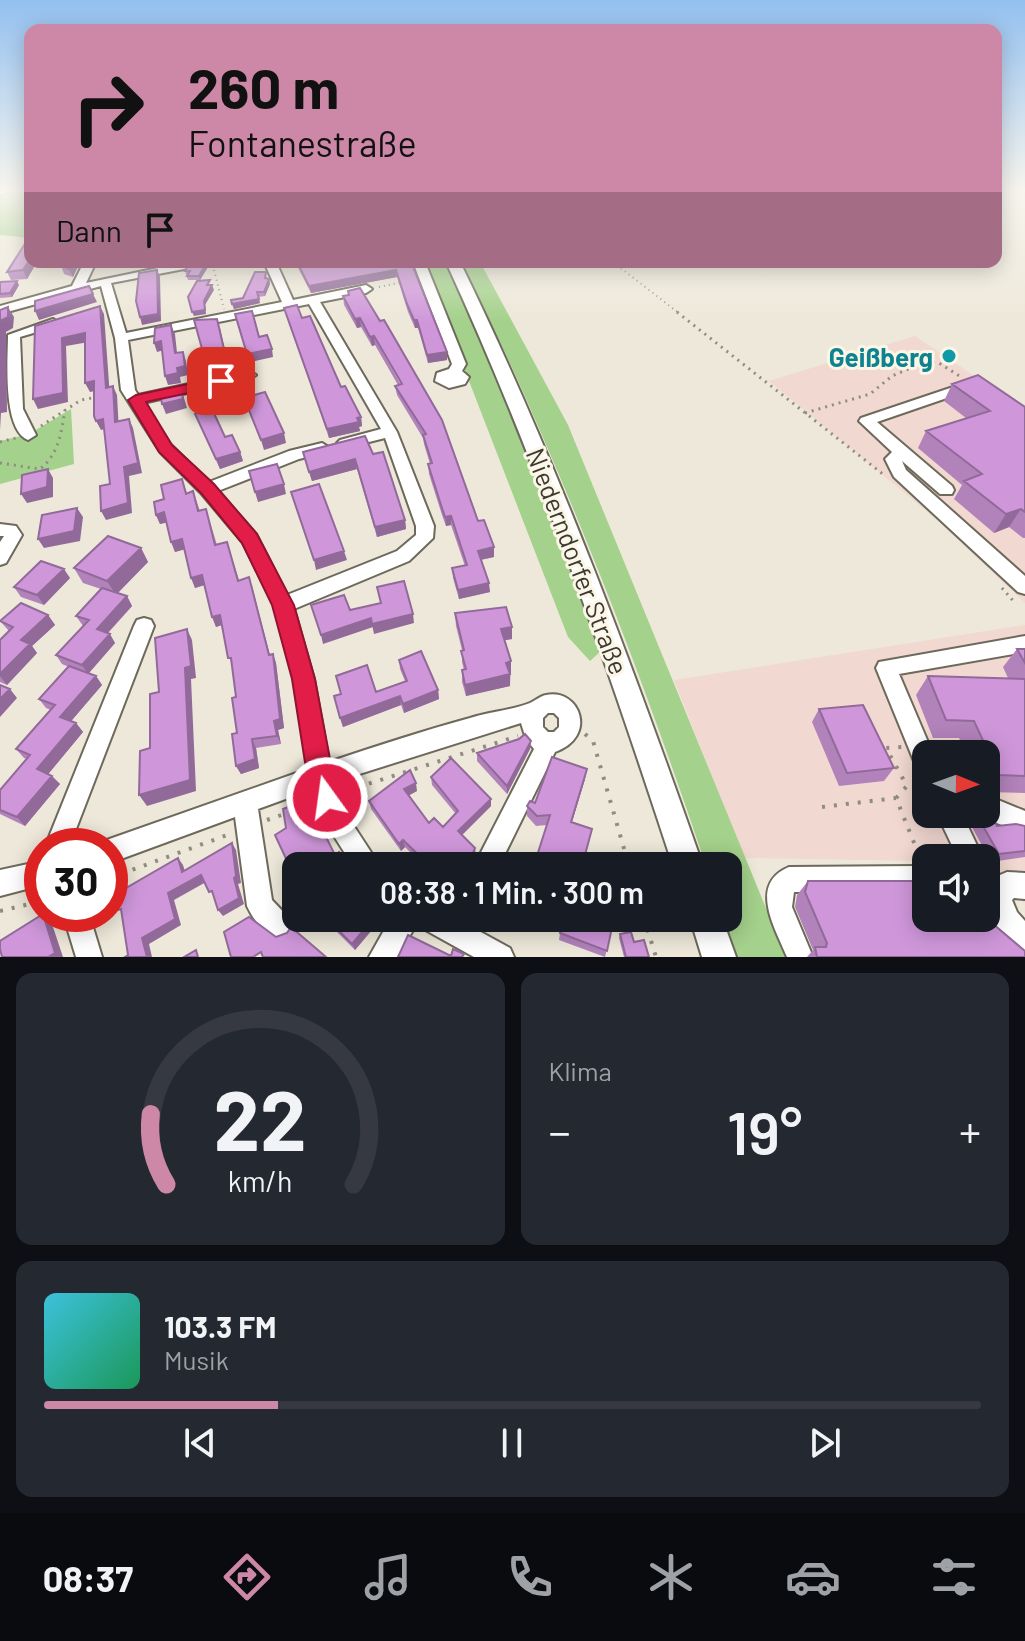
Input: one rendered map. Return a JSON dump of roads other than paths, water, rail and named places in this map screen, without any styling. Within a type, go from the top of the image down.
[{"type":"main road","name":"Niederndorfer Straße","points":[[456,268],[499,360],[574,541],[683,852]]},
{"type":"main road","points":[[711,932],[719,957]]},
{"type":"street","points":[[77,289],[87,268]]},
{"type":"street","points":[[0,310],[151,268]]},
{"type":"street","points":[[273,268],[290,306]]},
{"type":"street","points":[[422,268],[459,364],[454,372]]},
{"type":"street","points":[[105,281],[105,307],[121,338],[132,395],[165,448],[207,489],[250,539],[283,605],[304,679],[320,775],[340,825],[358,852]]},
{"type":"street","points":[[121,338],[366,289]]},
{"type":"street","points":[[283,605],[403,556],[424,538],[425,526],[390,432],[313,301]]},
{"type":"street","points":[[28,435],[16,409],[14,335],[70,318]]},
{"type":"street","points":[[132,395],[249,375]]},
{"type":"street","points":[[946,490],[866,421],[977,388]]},
{"type":"street","points":[[207,489],[294,455],[390,432]]},
{"type":"street","points":[[902,453],[893,459],[900,473],[1025,587]]},
{"type":"street","points":[[0,530],[10,530],[13,535],[0,558]]},
{"type":"street","points":[[65,828],[144,626]]},
{"type":"street","points":[[917,740],[886,668],[1025,644]]},
{"type":"street","points":[[544,706],[562,708],[571,726],[566,736],[553,742],[544,741],[533,732],[530,722],[534,713],[544,706]]},
{"type":"street","points":[[128,844],[320,775],[458,730],[523,713],[534,713]]},
{"type":"street","points":[[493,852],[545,750],[544,741]]},
{"type":"street","points":[[245,802],[260,906],[281,928]]},
{"type":"street","points":[[1000,813],[1025,823]]},
{"type":"street","points":[[0,883],[24,877]]},
{"type":"street","points":[[800,957],[779,907],[781,887],[789,880],[912,879]]},
{"type":"street","points":[[1004,886],[1000,907],[1016,930]]},
{"type":"street","points":[[81,932],[89,957]]},
{"type":"street","points":[[382,957],[397,932]]},
{"type":"street","points":[[459,932],[501,957]]},
{"type":"place","name":"Geißberg","points":[[949,356]]}]
